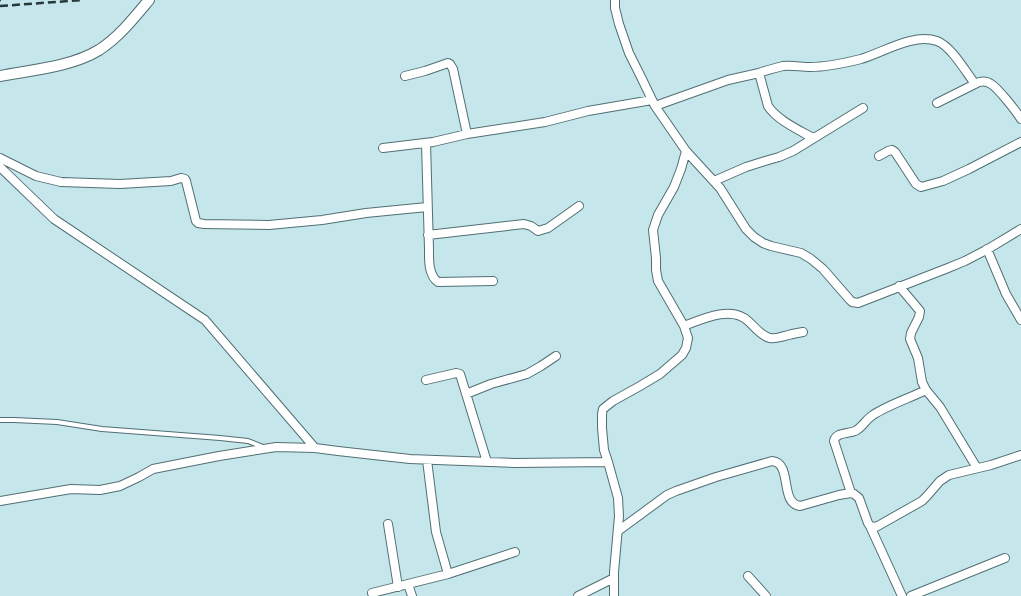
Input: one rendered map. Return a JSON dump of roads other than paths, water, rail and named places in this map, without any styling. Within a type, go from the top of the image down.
[{"type":"street","points":[[0,76],[60,65],[78,60],[99,50],[121,32],[149,0]]},
{"type":"street","points":[[615,0],[615,8],[619,24],[629,53],[653,103],[686,151],[720,188],[746,229],[763,243],[801,254],[811,259],[823,269],[852,302],[858,303],[948,268],[987,249],[1021,229]]},
{"type":"street","points":[[383,148],[426,143],[467,134],[545,122],[588,111],[653,103],[728,80],[782,66],[811,67],[832,65],[862,58],[899,44],[918,40],[929,40],[947,47],[974,84]]},
{"type":"street","points":[[405,76],[448,63],[450,64],[453,70],[467,134]]},
{"type":"street","points":[[759,72],[770,111],[813,138]]},
{"type":"street","points":[[937,103],[983,81],[995,87],[1021,119]]},
{"type":"street","points":[[714,181],[746,167],[793,151],[863,108]]},
{"type":"street","points":[[879,156],[888,151],[892,150],[895,152],[916,184],[921,187],[943,181],[1021,142]]},
{"type":"street","points":[[426,143],[428,234],[432,275],[438,282],[493,281]]},
{"type":"street","points":[[614,596],[619,516],[618,498],[604,450],[602,414],[603,409],[617,398],[660,374],[682,355],[686,348],[688,338],[684,326],[658,280],[653,230],[658,215],[674,187],[686,151]]},
{"type":"street","points":[[0,158],[36,176],[61,182],[120,184],[171,181],[183,178],[186,181],[196,221],[204,224],[269,225],[427,207]]},
{"type":"street","points":[[0,167],[54,218],[205,320],[315,448]]},
{"type":"street","points":[[428,234],[524,224],[541,230],[548,228],[579,206]]},
{"type":"street","points":[[987,249],[1006,294],[1021,320]]},
{"type":"street","points":[[899,286],[920,311],[910,339],[918,358],[922,382],[926,390],[940,407],[977,468]]},
{"type":"street","points":[[684,326],[709,317],[726,313],[737,314],[746,318],[764,336],[770,338],[778,338],[803,332]]},
{"type":"street","points":[[466,394],[491,384],[527,374],[556,356]]},
{"type":"street","points":[[426,380],[458,373],[460,374],[487,462]]},
{"type":"street","points":[[851,493],[834,441],[835,437],[855,431],[877,412],[926,390]]},
{"type":"street","points":[[0,501],[71,489],[100,490],[120,486],[153,469],[276,447],[315,448],[338,452],[427,460],[515,463],[608,462]]},
{"type":"street","points":[[870,526],[879,526],[922,501],[944,478],[1021,455]]},
{"type":"street","points":[[427,460],[436,532],[448,574]]},
{"type":"street","points":[[618,531],[667,495],[676,491],[716,477],[772,461],[778,462],[783,470],[791,501],[796,506],[851,493],[859,498],[868,524],[902,596]]},
{"type":"street","points":[[388,524],[398,587]]},
{"type":"street","points":[[372,593],[448,574],[515,552]]},
{"type":"street","points":[[911,596],[1005,558]]},
{"type":"street","points":[[748,576],[766,596]]},
{"type":"street","points":[[578,596],[614,578]]},
{"type":"street","points":[[408,584],[412,596]]},
{"type":"lane","points":[[0,420],[57,422],[102,429],[248,441],[266,449]]},
{"type":"railway","points":[[0,6],[83,0]]}]
